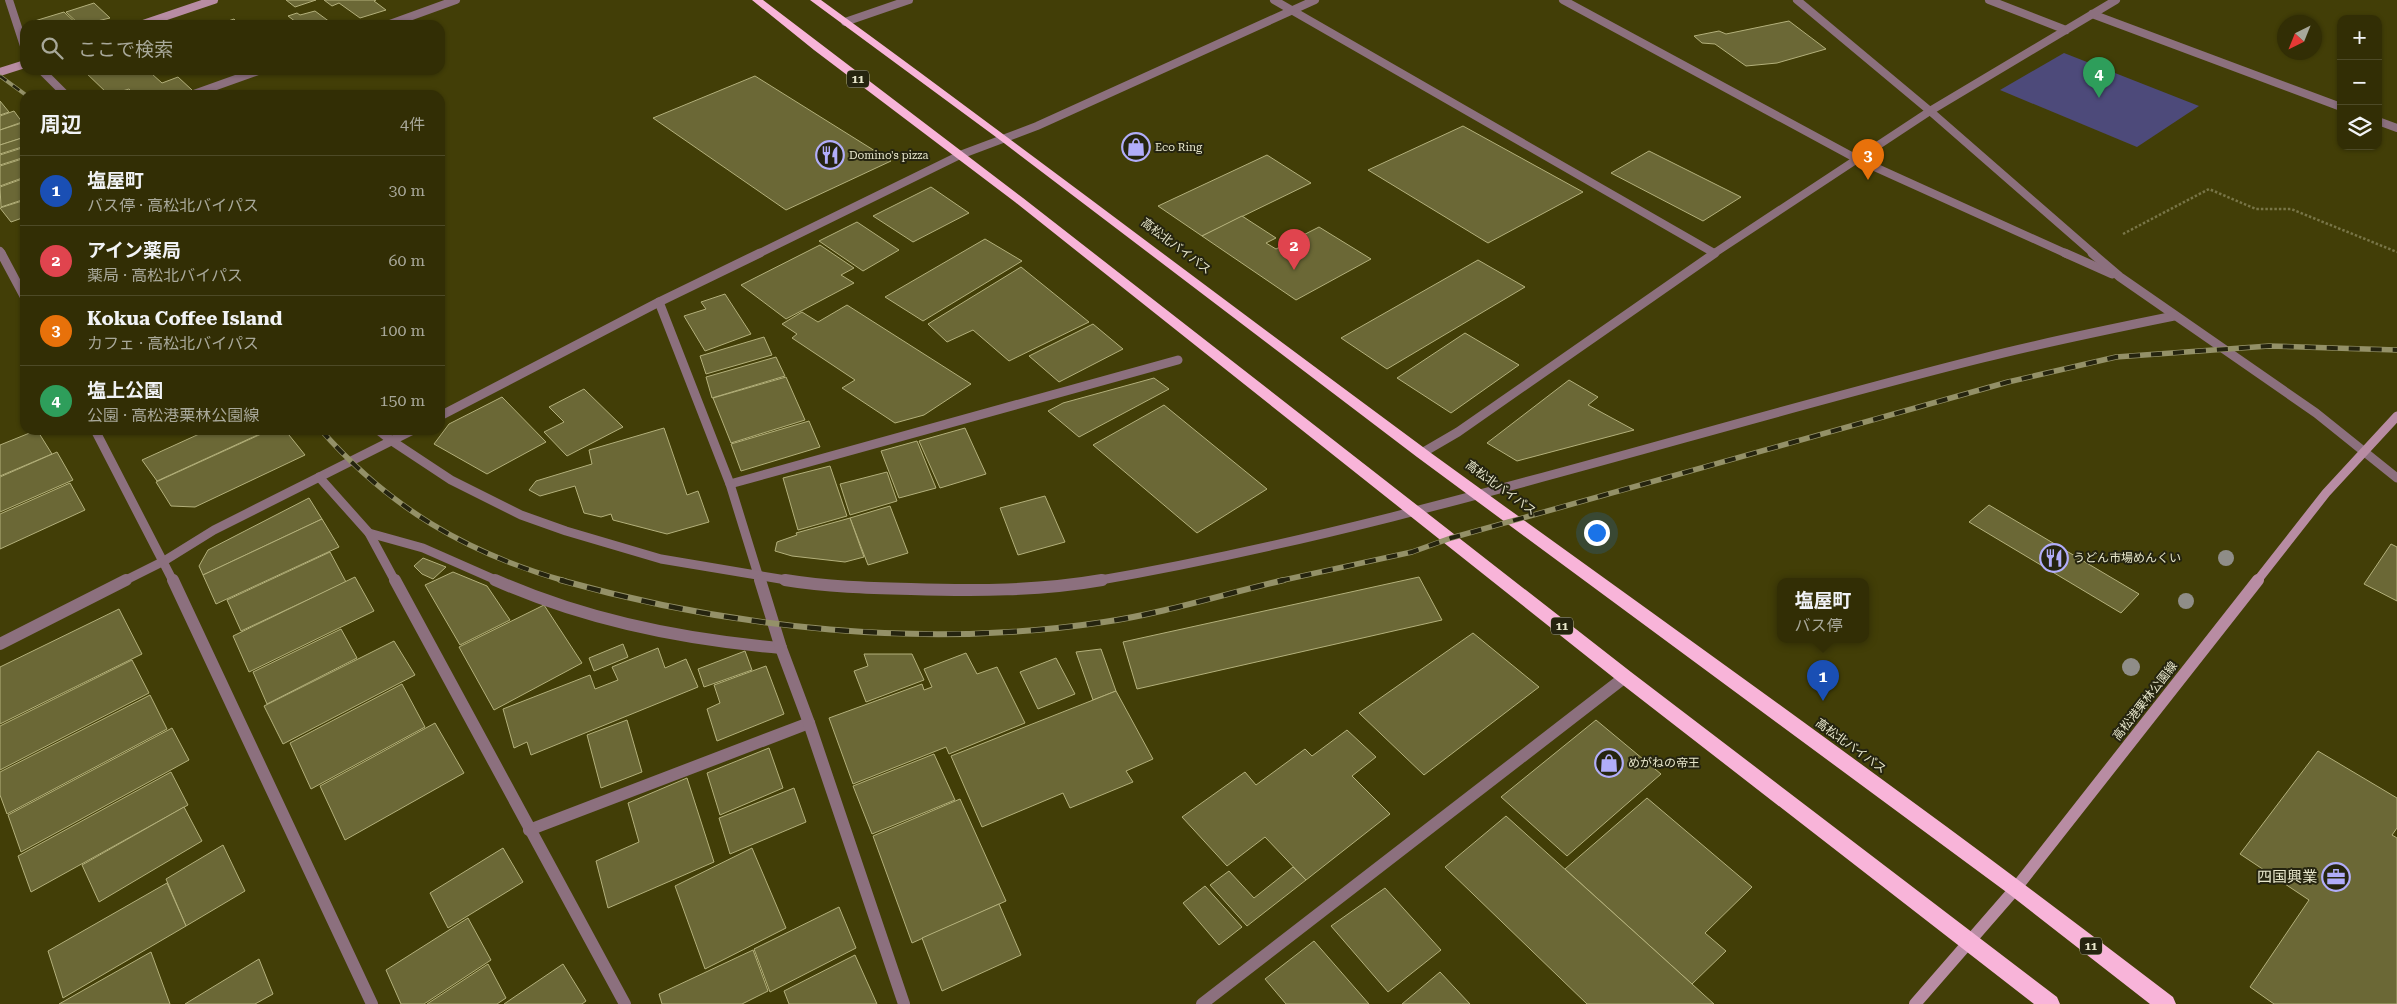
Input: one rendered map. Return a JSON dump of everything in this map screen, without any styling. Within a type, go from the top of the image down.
[{"type":"highway","name":"11","points":[[757,0],[960,155],[1416,511],[1625,677],[2050,1004]]},
{"type":"highway","name":"高松北バイパス","points":[[815,0],[1004,138],[1422,453],[2016,888],[2166,1004]]},
{"type":"main road","points":[[155,20],[214,0]]},
{"type":"main road","points":[[0,72],[20,66]]},
{"type":"main road","name":"高松港栗林公園線","points":[[1915,1004],[2016,888],[2326,494],[2397,416]]},
{"type":"street","points":[[9,0],[20,34]]},
{"type":"street","points":[[401,20],[456,0]]},
{"type":"street","points":[[845,22],[909,0]]},
{"type":"street","points":[[1274,0],[1714,253]]},
{"type":"street","points":[[445,413],[660,302],[960,155],[1037,126],[1315,0]]},
{"type":"street","points":[[1563,0],[1857,159],[2120,277]]},
{"type":"street","points":[[1797,0],[1930,111],[2120,277],[2316,413],[2397,478]]},
{"type":"street","points":[[1990,0],[2066,30]]},
{"type":"street","points":[[1422,453],[1458,432],[1714,253],[1930,111],[2116,0]]},
{"type":"street","points":[[2092,14],[2337,106]]},
{"type":"street","points":[[46,75],[61,90]]},
{"type":"street","points":[[205,90],[247,75]]},
{"type":"street","points":[[2382,122],[2397,128]]},
{"type":"street","points":[[0,250],[20,288]]},
{"type":"street","points":[[660,302],[730,484],[781,648],[809,723],[904,1004]]},
{"type":"street","points":[[384,435],[451,480],[520,515],[566,531],[661,559],[826,587],[905,590],[1037,588],[1092,582],[1216,559],[1352,526],[1379,522],[2026,347],[2174,316]]},
{"type":"street","points":[[730,484],[1178,360]]},
{"type":"street","points":[[98,435],[164,561],[372,1004]]},
{"type":"street","points":[[0,644],[164,561],[214,530],[403,435]]},
{"type":"street","points":[[319,477],[369,534],[625,1004]]},
{"type":"street","points":[[369,534],[423,548],[511,587],[611,620],[722,644],[781,648]]},
{"type":"street","points":[[1202,1004],[1625,677]]},
{"type":"street","points":[[529,830],[809,723]]},
{"type":"path","points":[[2091,250],[2209,189],[2256,209],[2291,209],[2397,252]]},
{"type":"shaded area","points":[[2064,53],[2199,106],[2137,147],[2000,90]]},
{"type":"building","points":[[286,0],[316,0],[295,7]]},
{"type":"building","points":[[324,0],[376,0],[374,1],[386,10],[360,18],[339,3],[332,6]]},
{"type":"building","points":[[94,3],[110,18],[101,20],[75,20],[66,12]]},
{"type":"building","points":[[315,11],[327,20],[293,20],[288,16],[297,13],[300,15]]},
{"type":"building","points":[[64,12],[73,20],[38,20]]},
{"type":"building","points":[[1789,21],[1826,49],[1777,63],[1746,66],[1715,44],[1702,43],[1694,36],[1719,31],[1726,34]]},
{"type":"building","points":[[88,75],[153,75],[162,83],[178,77],[192,90],[129,89],[104,90]]},
{"type":"building","points":[[755,76],[891,161],[786,210],[653,118]]},
{"type":"building","points":[[0,101],[9,112],[0,115]]},
{"type":"building","points":[[14,111],[20,119],[20,123],[0,130],[0,116]]},
{"type":"building","points":[[20,124],[20,139],[0,145],[0,130]]},
{"type":"building","points":[[1463,126],[1583,192],[1488,243],[1368,170]]},
{"type":"building","points":[[20,139],[20,148],[0,154],[0,145]]},
{"type":"building","points":[[20,149],[20,159],[0,165],[0,155]]},
{"type":"building","points":[[1649,151],[1741,197],[1703,221],[1611,173]]},
{"type":"building","points":[[1267,155],[1311,183],[1202,236],[1158,206]]},
{"type":"building","points":[[20,160],[20,179],[0,186],[0,166]]},
{"type":"building","points":[[20,180],[20,201],[1,207],[0,187]]},
{"type":"building","points":[[931,187],[969,213],[913,242],[873,216]]},
{"type":"building","points":[[20,202],[20,219],[11,222],[0,208]]},
{"type":"building","points":[[1242,216],[1276,238],[1266,243],[1276,249],[1319,227],[1371,259],[1296,300],[1202,236]]},
{"type":"building","points":[[857,222],[899,250],[863,271],[819,241]]},
{"type":"building","points":[[985,239],[1022,261],[923,321],[885,297]]},
{"type":"building","points":[[820,245],[854,268],[841,275],[854,283],[786,319],[741,285]]},
{"type":"building","points":[[1478,260],[1525,287],[1387,369],[1341,338]]},
{"type":"building","points":[[1021,267],[1089,322],[1009,361],[973,330],[947,342],[928,324]]},
{"type":"building","points":[[725,294],[751,334],[705,351],[684,316],[706,309],[701,302]]},
{"type":"building","points":[[847,305],[971,384],[924,415],[895,423],[842,388],[855,380],[792,338],[797,334],[782,324],[802,312],[818,322]]},
{"type":"building","points":[[1093,324],[1123,349],[1059,382],[1029,356]]},
{"type":"building","points":[[1465,333],[1519,365],[1451,413],[1397,378]]},
{"type":"building","points":[[764,337],[772,355],[706,374],[700,356]]},
{"type":"building","points":[[776,357],[785,376],[712,398],[706,377]]},
{"type":"building","points":[[786,377],[805,420],[731,443],[713,398]]},
{"type":"building","points":[[1154,378],[1169,389],[1079,437],[1048,411],[1063,403]]},
{"type":"building","points":[[1569,380],[1598,397],[1588,405],[1634,430],[1517,461],[1487,443]]},
{"type":"building","points":[[584,389],[623,427],[567,456],[544,432],[564,422],[549,407]]},
{"type":"building","points":[[502,397],[546,442],[487,474],[434,444],[441,435],[445,435],[445,429],[449,424]]},
{"type":"building","points":[[1164,405],[1267,489],[1197,533],[1093,445]]},
{"type":"building","points":[[809,421],[820,447],[741,471],[731,444]]},
{"type":"building","points":[[664,428],[687,495],[698,491],[709,522],[667,534],[613,520],[611,514],[601,517],[584,513],[575,486],[540,496],[529,490],[536,481],[592,464],[589,450]]},
{"type":"building","points":[[965,428],[986,474],[940,488],[919,441]]},
{"type":"building","points":[[25,435],[40,435],[52,454],[0,476],[0,445]]},
{"type":"building","points":[[197,435],[257,435],[157,481],[142,460]]},
{"type":"building","points":[[259,435],[289,435],[305,455],[195,507],[171,506],[156,482]]},
{"type":"building","points":[[917,441],[936,488],[899,498],[881,451]]},
{"type":"building","points":[[57,452],[73,480],[0,512],[0,477]]},
{"type":"building","points":[[830,466],[847,516],[798,530],[783,478]]},
{"type":"building","points":[[887,472],[897,501],[850,515],[840,484]]},
{"type":"building","points":[[70,483],[85,510],[0,549],[0,514]]},
{"type":"building","points":[[1045,496],[1065,542],[1018,555],[1000,508]]},
{"type":"building","points":[[309,498],[322,519],[203,575],[199,566],[208,550]]},
{"type":"building","name":"うどん市場めんくい","points":[[1989,505],[2139,594],[2121,613],[1969,522]]},
{"type":"building","points":[[890,506],[908,553],[868,565],[850,518]]},
{"type":"building","points":[[850,518],[864,557],[845,562],[792,556],[775,551],[777,542],[797,535],[796,533]]},
{"type":"building","points":[[322,519],[339,547],[216,604],[203,575]]},
{"type":"building","points":[[2391,544],[2397,547],[2397,601],[2364,584]]},
{"type":"building","points":[[330,552],[346,582],[241,631],[227,600]]},
{"type":"building","points":[[423,558],[446,567],[433,579],[422,574],[414,566]]},
{"type":"building","points":[[453,572],[487,586],[510,620],[460,645],[425,585]]},
{"type":"building","points":[[355,577],[374,611],[249,672],[233,636]]},
{"type":"building","points":[[1419,577],[1442,620],[1137,689],[1123,642]]},
{"type":"building","points":[[544,605],[582,663],[494,710],[459,647]]},
{"type":"building","points":[[119,609],[142,654],[0,724],[0,667]]},
{"type":"building","points":[[341,629],[357,658],[267,704],[253,672]]},
{"type":"building","points":[[1473,633],[1539,687],[1424,775],[1359,713]]},
{"type":"building","points":[[394,641],[415,675],[283,744],[264,706]]},
{"type":"building","points":[[623,644],[628,657],[594,671],[589,658]]},
{"type":"building","points":[[658,648],[665,668],[686,659],[698,687],[531,755],[527,742],[514,748],[503,709],[590,675],[595,689],[618,680],[612,667]]},
{"type":"building","points":[[1101,649],[1116,691],[1093,700],[1076,652]]},
{"type":"building","points":[[745,651],[752,670],[704,687],[698,669]]},
{"type":"building","points":[[966,653],[977,674],[997,667],[1025,723],[949,754],[946,747],[853,784],[829,718],[922,684],[924,690],[932,687],[924,669]]},
{"type":"building","points":[[864,654],[912,654],[924,680],[866,702],[854,671],[868,666]]},
{"type":"building","points":[[1056,658],[1075,694],[1038,709],[1020,672]]},
{"type":"building","points":[[132,660],[149,693],[0,770],[0,726]]},
{"type":"building","points":[[766,666],[784,714],[717,741],[707,709],[720,703],[714,685]]},
{"type":"building","points":[[402,684],[425,727],[311,789],[290,743]]},
{"type":"building","points":[[1116,691],[1153,759],[1126,771],[1133,782],[1070,808],[1063,793],[982,827],[951,756]]},
{"type":"building","points":[[150,695],[167,729],[7,814],[0,795],[0,772]]},
{"type":"building","points":[[627,720],[642,772],[601,788],[587,735]]},
{"type":"building","points":[[1596,720],[1661,774],[1567,856],[1501,797]]},
{"type":"building","points":[[435,723],[464,773],[345,840],[320,786]]},
{"type":"building","points":[[172,728],[189,760],[21,852],[8,815]]},
{"type":"building","points":[[1347,730],[1376,757],[1352,776],[1390,814],[1306,880],[1265,837],[1227,866],[1182,817],[1245,772],[1256,785],[1305,749],[1312,756]]},
{"type":"building","points":[[769,748],[783,788],[720,815],[707,773]]},
{"type":"building","name":"四国興業","points":[[2318,751],[2397,798],[2397,828],[2392,835],[2397,838],[2397,1004],[2274,1004],[2250,987],[2309,900],[2240,854]]},
{"type":"building","points":[[934,754],[955,800],[872,834],[853,786]]},
{"type":"building","points":[[171,772],[188,805],[31,892],[18,856]]},
{"type":"building","points":[[687,778],[714,862],[608,908],[596,861],[639,842],[628,803]]},
{"type":"building","points":[[794,788],[806,822],[730,854],[719,818]]},
{"type":"building","points":[[1647,798],[1752,887],[1705,933],[1726,951],[1692,984],[1565,869]]},
{"type":"building","points":[[960,799],[1006,901],[912,943],[873,836]]},
{"type":"building","points":[[184,807],[202,841],[99,902],[82,865]]},
{"type":"building","points":[[1506,816],[1714,1004],[1587,1004],[1445,867]]},
{"type":"building","points":[[223,845],[245,891],[186,926],[166,879]]},
{"type":"building","points":[[503,848],[523,882],[448,928],[430,893]]},
{"type":"building","points":[[752,848],[786,928],[705,969],[675,886]]},
{"type":"building","points":[[1293,867],[1306,880],[1247,926],[1210,885],[1229,871],[1254,898]]},
{"type":"building","points":[[167,883],[186,926],[63,998],[48,951]]},
{"type":"building","points":[[1205,886],[1242,927],[1219,945],[1183,903]]},
{"type":"building","points":[[1385,888],[1441,950],[1388,992],[1331,926]]},
{"type":"building","points":[[999,904],[1021,955],[942,991],[922,938]]},
{"type":"building","points":[[839,907],[856,948],[770,992],[754,949]]},
{"type":"building","points":[[468,918],[491,960],[424,1004],[401,1004],[386,970]]},
{"type":"building","points":[[1314,941],[1369,1004],[1286,1004],[1265,979]]},
{"type":"building","points":[[753,950],[768,991],[742,1004],[662,1004],[659,994]]},
{"type":"building","points":[[151,952],[170,1004],[59,1004]]},
{"type":"building","points":[[855,955],[877,1004],[789,1004],[784,991]]},
{"type":"building","points":[[259,959],[273,994],[255,1004],[185,1004]]},
{"type":"building","points":[[488,964],[506,998],[497,1004],[427,1004]]},
{"type":"building","points":[[563,964],[586,1001],[582,1004],[504,1004]]},
{"type":"building","points":[[1440,972],[1470,1004],[1402,1004]]},
{"type":"railway","points":[[0,76],[20,91]]},
{"type":"railway","points":[[1279,581],[1412,552],[1451,538],[2008,382],[2116,357],[2269,346],[2397,350]]},
{"type":"railway","points":[[326,435],[374,482],[431,524],[495,556],[529,570],[565,581]]},
{"type":"railway","points":[[560,580],[626,597],[693,611],[761,622],[830,630],[968,634],[1036,630],[1104,622],[1172,608],[1284,580]]},
{"type":"place","name":"塩上公園","points":[[2099,98]]},
{"type":"place","name":"Eco Ring","points":[[1136,147]]},
{"type":"place","name":"Domino's pizza","points":[[830,155]]},
{"type":"place","name":"Kokua Coffee Island","points":[[1868,180]]},
{"type":"place","name":"アイン薬局","points":[[1294,270]]},
{"type":"place","name":"うどん市場めんくい","points":[[2054,558]]},
{"type":"place","name":"塩屋町","points":[[1823,701]]},
{"type":"place","name":"めがねの帝王","points":[[1609,763]]},
{"type":"place","name":"四国興業","points":[[2336,877]]}]
